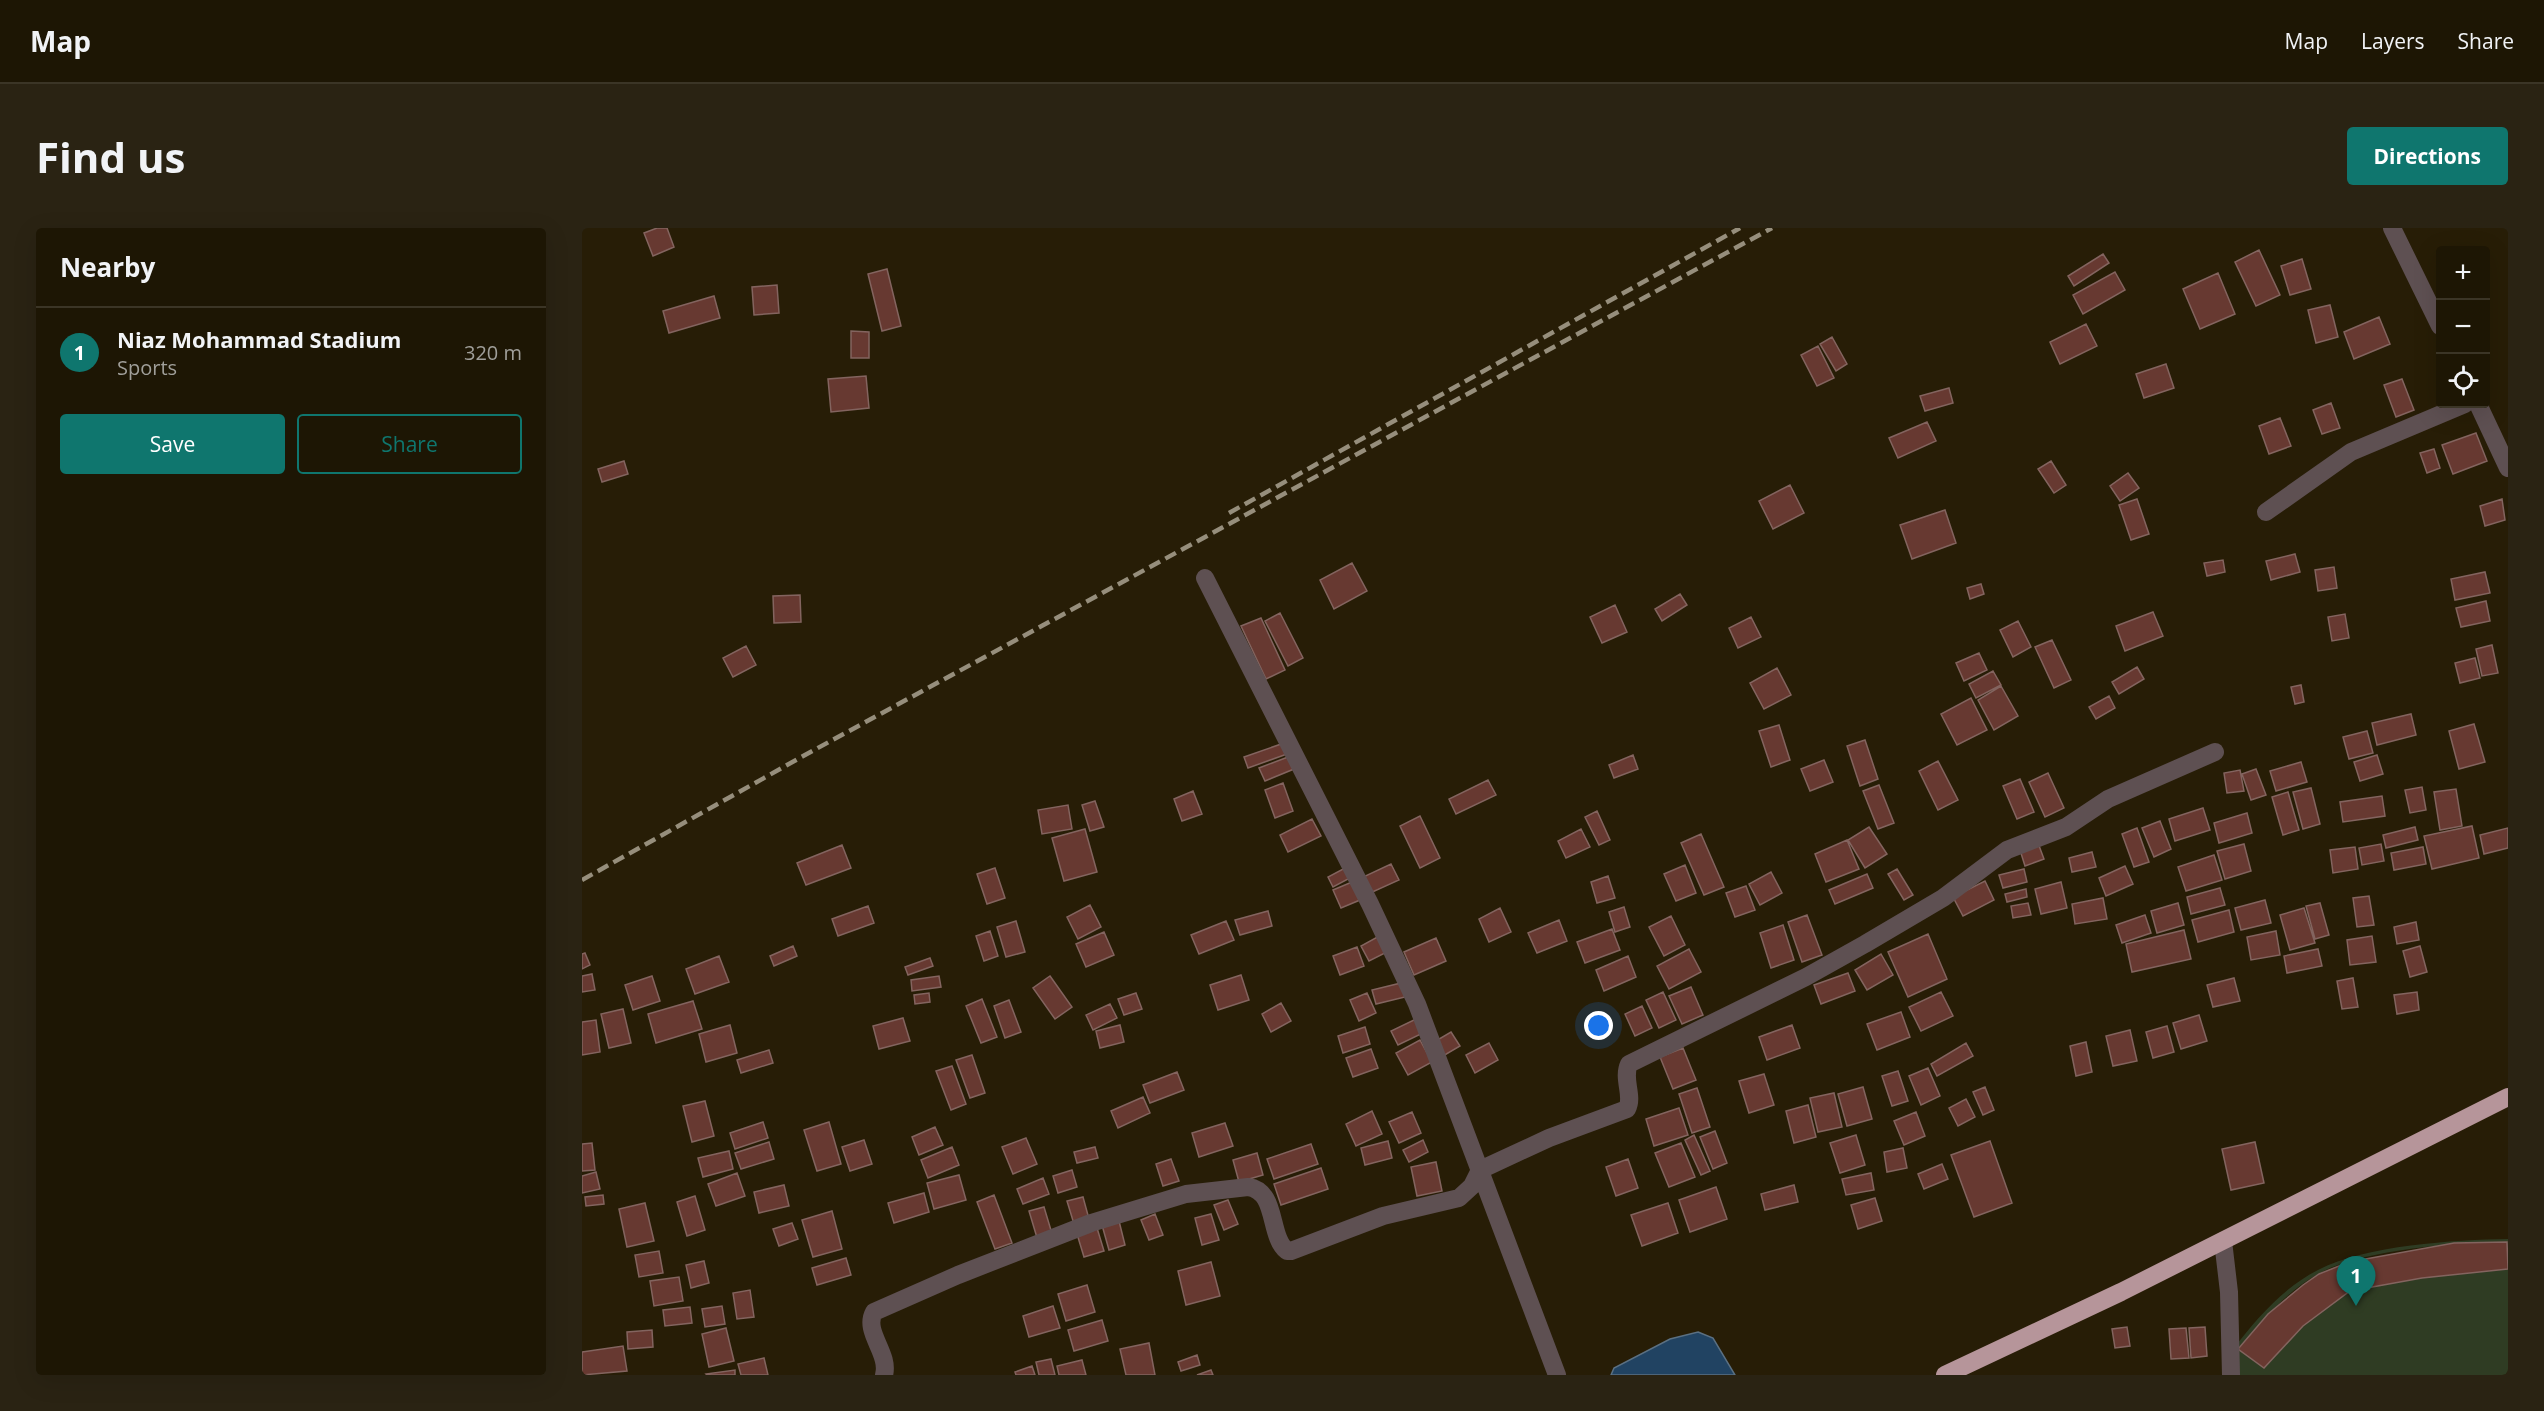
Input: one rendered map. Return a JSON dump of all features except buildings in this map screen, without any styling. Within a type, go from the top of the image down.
[{"type":"highway","points":[[1945,1375],[2223,1241],[2508,1097]]},
{"type":"street","points":[[2392,228],[2436,318]]},
{"type":"street","points":[[2266,512],[2351,452],[2456,408]]},
{"type":"street","points":[[2480,408],[2508,468]]},
{"type":"street","points":[[1205,578],[1370,903],[1413,994],[1557,1375]]},
{"type":"street","points":[[884,1375],[886,1368],[883,1355],[871,1326],[870,1318],[874,1312],[957,1275],[1091,1223],[1186,1194],[1257,1188],[1262,1193],[1276,1226],[1280,1244],[1287,1251],[1292,1251],[1383,1216],[1459,1198],[1472,1186],[1480,1170],[1549,1138],[1622,1113],[1630,1104],[1625,1081],[1625,1072],[1629,1064],[1786,987],[1865,944],[1943,898],[2007,850],[2066,827],[2108,800],[2215,752]]},
{"type":"street","points":[[2223,1241],[2229,1292],[2231,1375]]},
{"type":"green space","points":[[2508,1239],[2508,1251],[2507,1242],[2436,1246],[2384,1253],[2337,1265],[2295,1289],[2238,1349],[2264,1368],[2303,1326],[2350,1291],[2422,1278],[2508,1269],[2508,1375],[2236,1375],[2234,1348],[2261,1315],[2282,1295],[2318,1270],[2385,1249],[2411,1245]]},
{"type":"water","points":[[1698,1332],[1713,1338],[1735,1375],[1611,1375],[1614,1368],[1670,1339]]},
{"type":"railway","points":[[1229,513],[1740,228]]},
{"type":"railway","points":[[582,880],[805,755],[1772,228]]},
{"type":"place","name":"Niaz Mohammad Stadium","points":[[2356,1306]]}]
